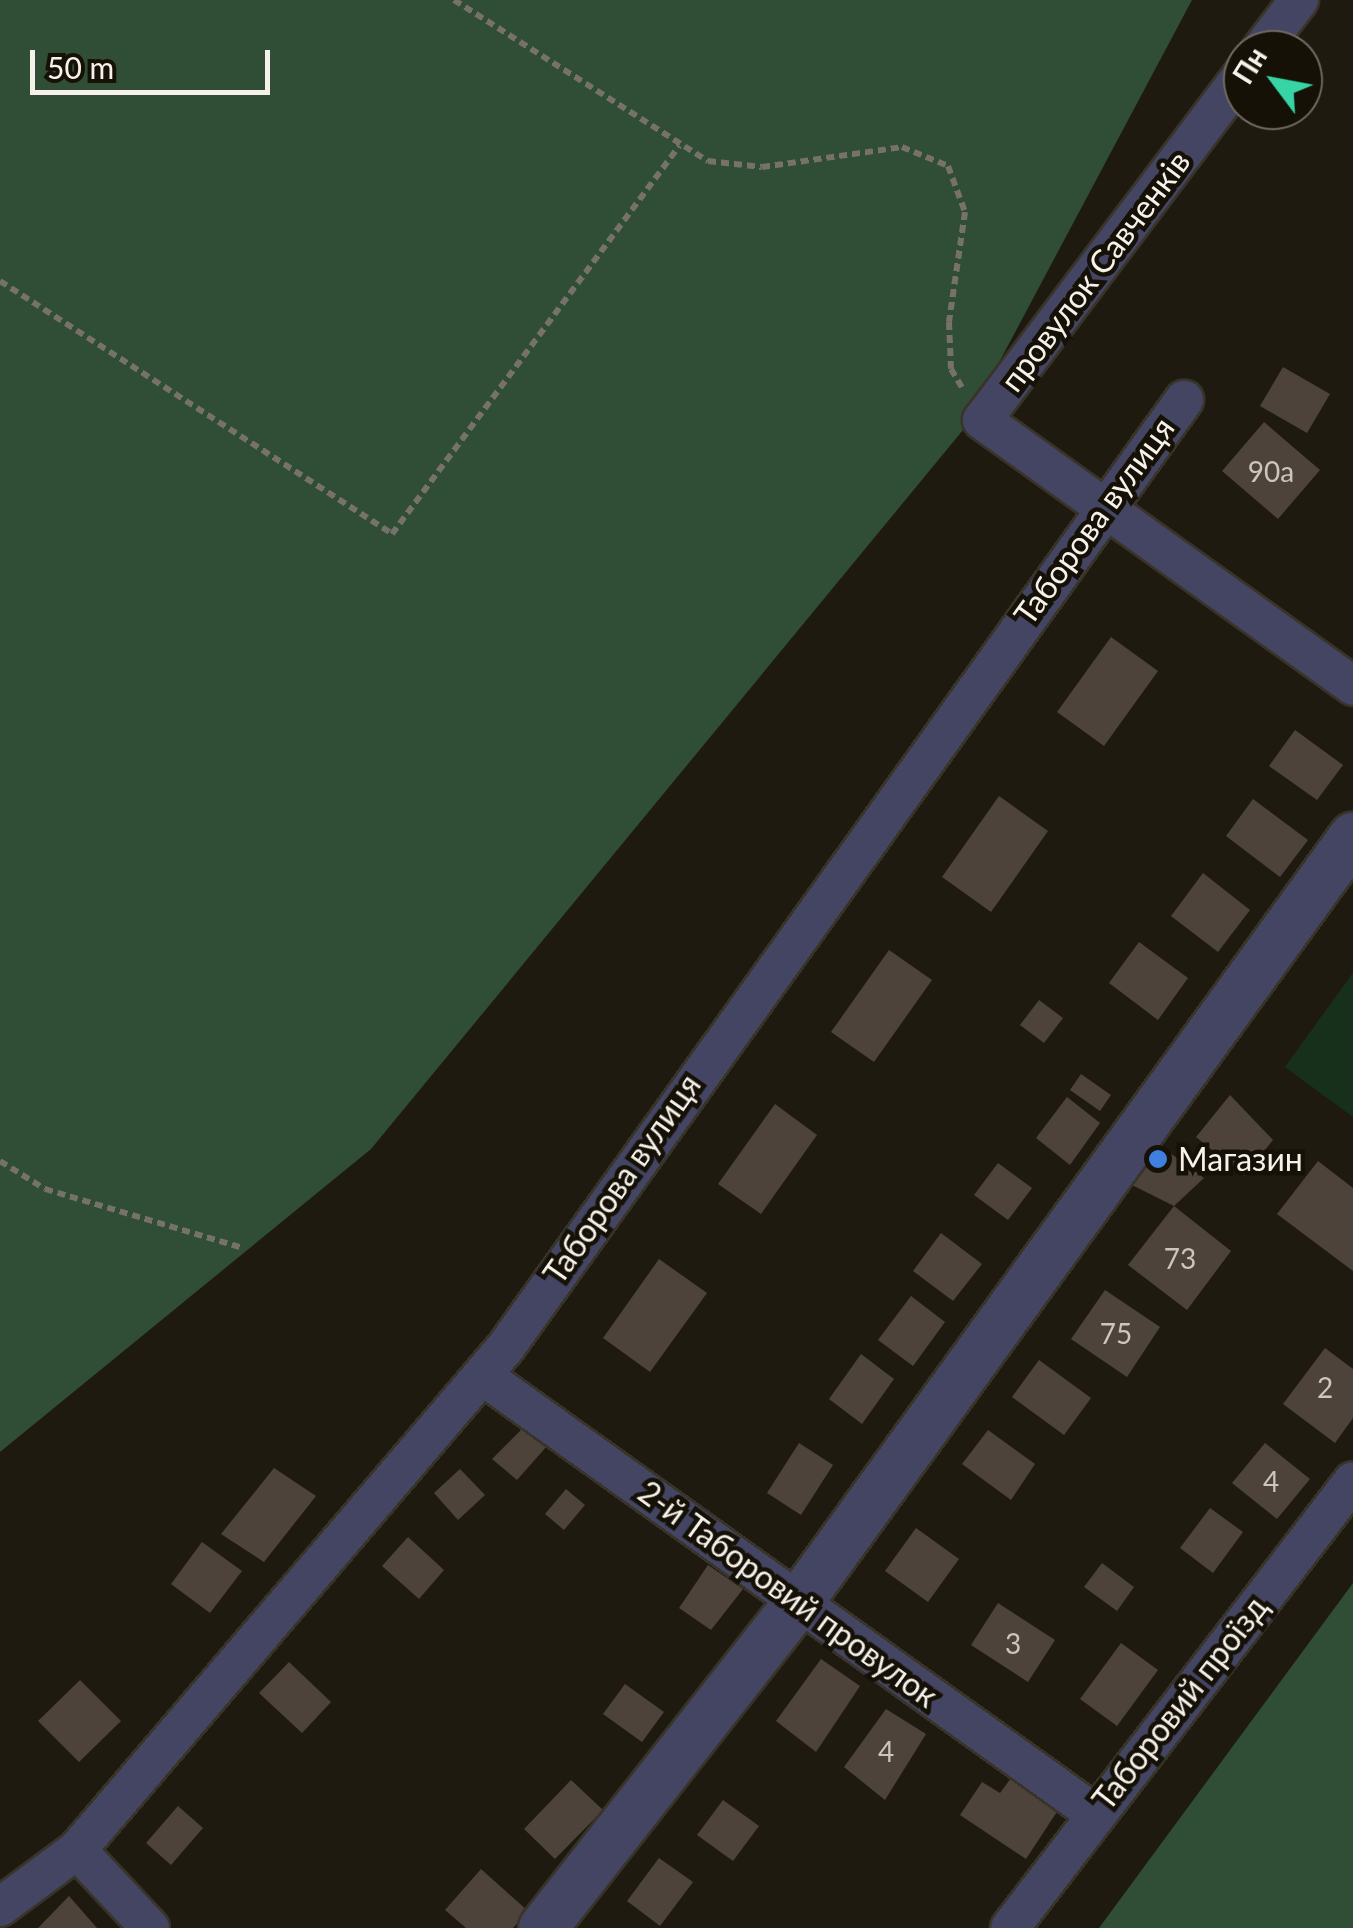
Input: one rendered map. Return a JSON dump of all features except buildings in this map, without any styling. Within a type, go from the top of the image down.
[{"type":"street","points":[[1276,30],[1298,0]]},
{"type":"street","name":"провулок Савченків","points":[[982,420],[1223,101]]},
{"type":"street","name":"Таборова вулиця","points":[[0,1907],[77,1850],[483,1376],[1103,506],[1184,400]]},
{"type":"street","points":[[982,420],[1353,686]]},
{"type":"street","points":[[543,1928],[799,1602],[1353,837]]},
{"type":"street","name":"2-й Таборовий провулок","points":[[483,1376],[1094,1813]]},
{"type":"street","name":"Таборовий проїзд","points":[[1010,1928],[1094,1813],[1353,1482]]},
{"type":"street","points":[[77,1850],[150,1928]]},
{"type":"path","points":[[454,0],[708,161],[762,166],[902,148],[948,166],[965,212],[948,322],[952,369],[982,420]]},
{"type":"path","points":[[0,281],[392,534],[679,146]]},
{"type":"path","points":[[0,1161],[44,1189],[243,1248]]},
{"type":"green space","points":[[0,0],[1192,0],[963,430],[371,1149],[0,1452]]},
{"type":"green space","points":[[1353,975],[1353,1117],[1285,1067]]},
{"type":"green space","points":[[1353,1583],[1353,1928],[1099,1928]]},
{"type":"place","name":"Магазин","points":[[1158,1159]]}]
